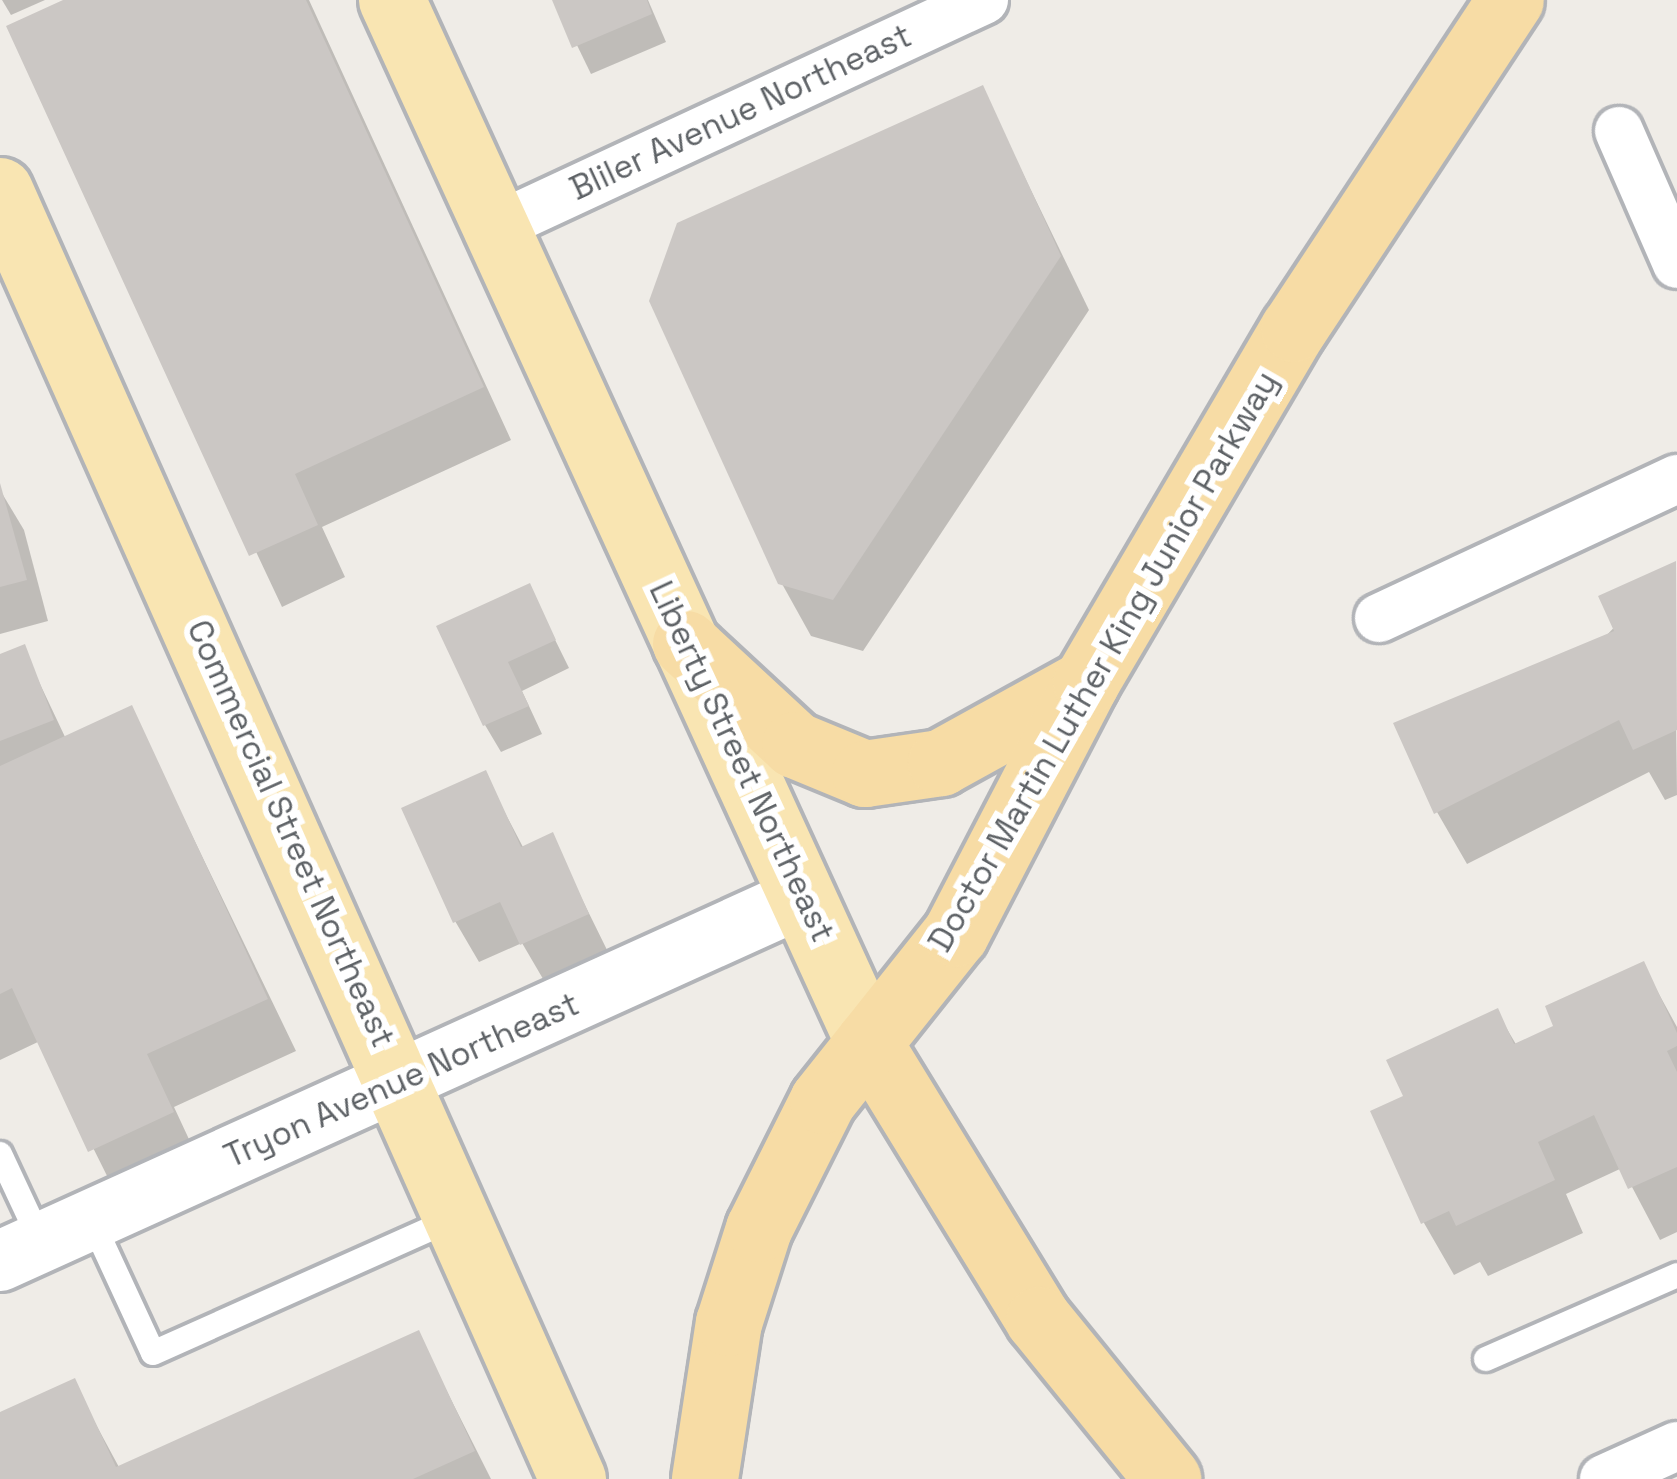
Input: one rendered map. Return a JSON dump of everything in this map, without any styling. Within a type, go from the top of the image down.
[{"type":"highway","name":"Doctor Martin Luther King Junior Parkway","points":[[705,1479],[729,1323],[759,1229],[823,1101],[956,934],[1086,683],[1294,329],[1511,0]]},
{"type":"highway","points":[[686,644],[795,745],[866,774],[941,763],[1086,683]]},
{"type":"highway","name":"Liberty Street Northeast","points":[[869,1043],[1039,1320],[1168,1479]]},
{"type":"main road","name":"Liberty Street Northeast","points":[[392,0],[869,1043]]},
{"type":"main road","name":"Commercial Street Northeast","points":[[0,191],[402,1082],[573,1479]]},
{"type":"street","name":"Bliler Avenue Northeast","points":[[498,226],[984,0]]},
{"type":"street","points":[[1619,131],[1677,264]]},
{"type":"street","points":[[1378,618],[1677,478]]},
{"type":"street","name":"Tryon Avenue Northeast","points":[[44,1241],[803,897]]},
{"type":"street","points":[[1604,1479],[1677,1446]]},
{"type":"lane","points":[[0,1154],[44,1241],[153,1353],[461,1215]]},
{"type":"lane","points":[[1486,1359],[1677,1275]]},
{"type":"building","points":[[63,0],[306,0],[484,387],[295,474],[318,525],[249,556],[6,26]]},
{"type":"building","points":[[552,0],[647,0],[652,14],[572,48]]},
{"type":"building","points":[[983,85],[1061,256],[833,600],[778,584],[649,301],[677,223]]},
{"type":"building","points":[[0,483],[27,580],[0,587]]},
{"type":"building","points":[[1676,561],[1677,730],[1633,750],[1619,720],[1434,814],[1393,723],[1614,631],[1598,596]]},
{"type":"building","points":[[530,583],[556,640],[508,662],[529,706],[483,726],[436,626]]},
{"type":"building","points":[[25,644],[54,720],[0,741],[0,654]]},
{"type":"building","points":[[132,705],[268,999],[147,1054],[174,1112],[88,1152],[12,988],[0,994],[0,766]]},
{"type":"building","points":[[486,770],[521,847],[553,832],[589,914],[520,945],[500,902],[453,923],[401,808]]},
{"type":"building","points":[[1644,961],[1677,1033],[1677,1046],[1667,1051],[1677,1072],[1677,1167],[1628,1189],[1594,1115],[1538,1142],[1555,1180],[1456,1226],[1449,1211],[1421,1224],[1370,1111],[1403,1096],[1386,1060],[1498,1008],[1514,1044],[1553,1026],[1545,1006]]},
{"type":"building","points":[[419,1330],[475,1451],[413,1479],[0,1479],[0,1412],[75,1378],[116,1467]]}]
